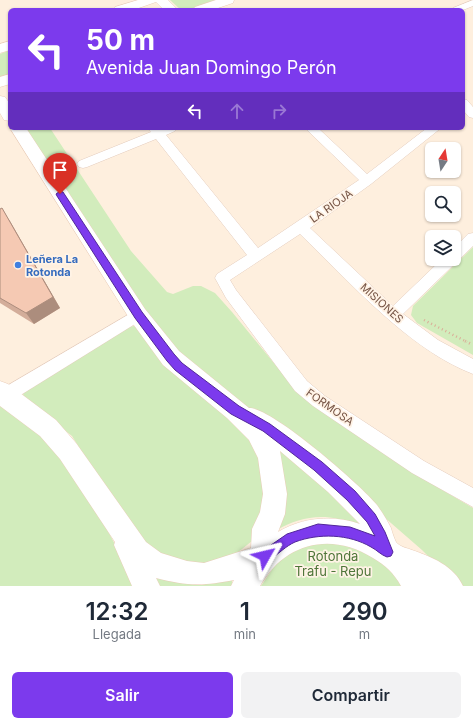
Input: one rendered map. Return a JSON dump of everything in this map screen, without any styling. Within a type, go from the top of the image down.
[{"type":"main road","points":[[126,8],[151,0]]},
{"type":"main road","points":[[161,0],[169,8]]},
{"type":"main road","points":[[206,8],[228,0]]},
{"type":"main road","points":[[0,100],[8,113]]},
{"type":"main road","points":[[19,130],[138,315],[179,366],[235,410],[257,432],[270,456],[275,494],[272,514],[265,529],[264,558]]},
{"type":"main road","points":[[2,394],[48,428],[68,452],[137,551],[154,564],[187,574],[204,576],[264,558]]},
{"type":"main road","points":[[235,410],[266,427],[318,466],[351,496],[371,518],[390,554],[432,572],[449,586]]},
{"type":"main road","points":[[117,523],[146,586]]},
{"type":"main road","points":[[245,586],[264,558],[291,538],[318,530],[350,533],[376,543],[403,565],[415,586]]},
{"type":"street","points":[[461,8],[473,3]]},
{"type":"street","points":[[466,103],[473,114]]},
{"type":"street","points":[[313,130],[367,181]]},
{"type":"street","name":"LA RIOJA","points":[[222,278],[301,227],[367,181],[432,130]]},
{"type":"street","points":[[83,164],[156,131],[256,256]]},
{"type":"street","name":"MISIONES","points":[[301,227],[433,345],[473,367]]},
{"type":"street","points":[[461,250],[473,238]]},
{"type":"street","points":[[397,312],[445,266]]},
{"type":"street","name":"FORMOSA","points":[[222,278],[232,294],[301,386],[319,400],[418,467],[473,498]]},
{"type":"street","points":[[2,394],[138,315]]},
{"type":"path","points":[[397,312],[473,345]]},
{"type":"green space","points":[[170,0],[217,0],[195,8],[179,8]]},
{"type":"green space","points":[[8,51],[8,75],[0,77],[0,54]]},
{"type":"green space","points":[[27,130],[51,130],[131,251],[167,292],[173,294],[193,286],[201,286],[215,293],[296,390],[410,471],[473,508],[473,586],[458,586],[422,550],[376,510],[175,351],[113,266]]},
{"type":"green space","points":[[473,247],[473,355],[417,323],[411,315],[413,306],[454,266],[461,266],[461,259]]},
{"type":"green space","points":[[134,326],[258,447],[270,493],[252,541],[232,557],[188,567],[141,543],[114,504],[72,436],[25,399],[23,394],[28,388],[128,327]]},
{"type":"green space","points":[[0,404],[53,445],[101,518],[137,586],[0,586]]},
{"type":"green space","name":"Rotonda Trafu - Repu","points":[[273,440],[365,523],[361,524],[338,519],[314,517],[299,520],[277,530]]},
{"type":"green space","name":"Rotonda Trafu - Repu","points":[[321,540],[348,542],[373,553],[405,586],[261,586],[275,565],[296,548]]},
{"type":"green space","points":[[157,576],[189,584],[202,585],[232,578],[232,586],[159,586],[155,578]]},
{"type":"building","name":"Leñera La Rotonda","points":[[2,208],[53,297],[26,313],[0,298],[0,209]]},
{"type":"place","name":"Leñera La Rotonda","points":[[18,265]]},
{"type":"route","points":[[60,194],[138,315],[171,358],[235,410],[266,427],[318,466],[351,496],[371,518],[381,536],[387,552],[376,543],[350,533],[318,530],[291,538],[265,556]]}]
